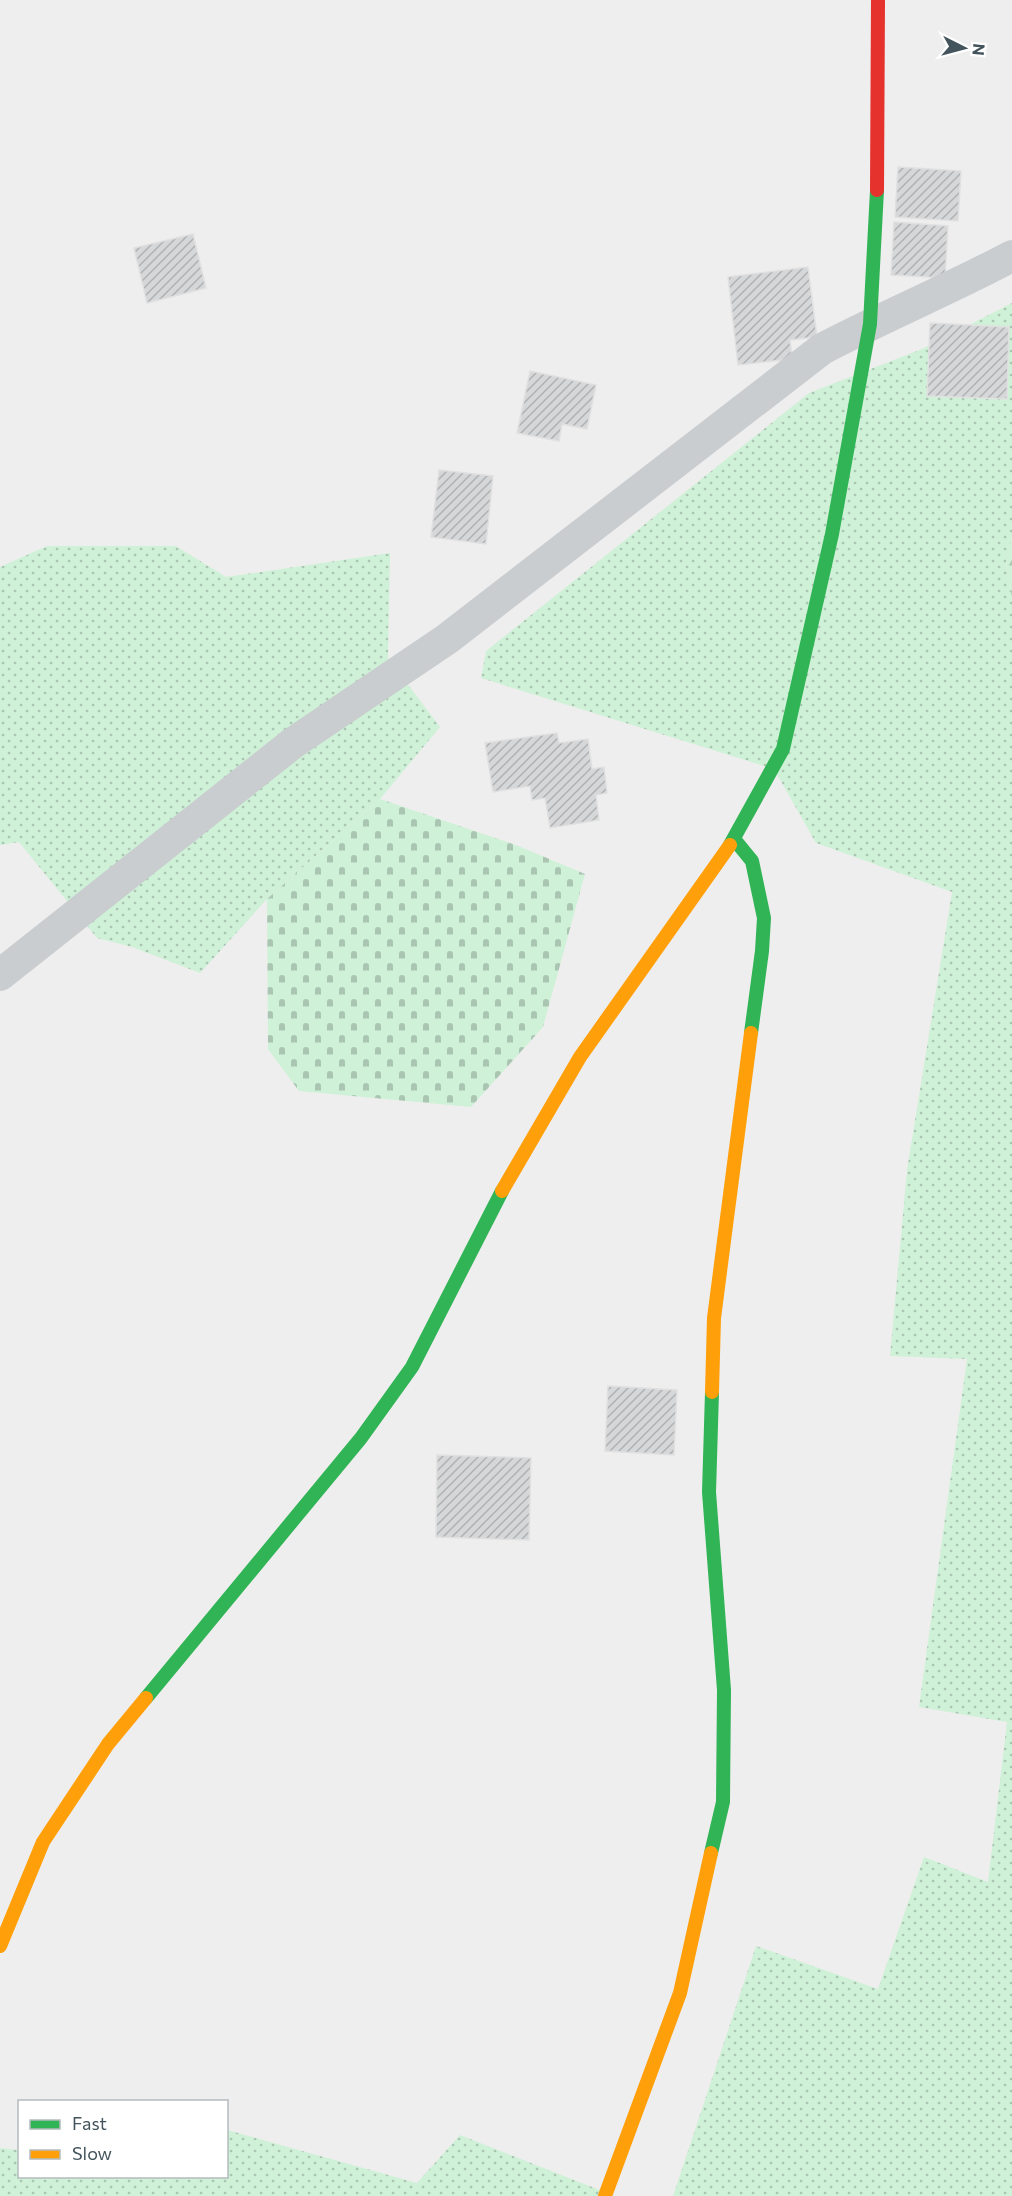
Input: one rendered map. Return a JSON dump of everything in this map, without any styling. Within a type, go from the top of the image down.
[{"type":"street","points":[[0,1946],[43,1842],[108,1744],[361,1438],[412,1367],[506,1184],[580,1057],[734,838],[783,749],[832,534],[870,324],[877,207],[878,0]]},
{"type":"street","points":[[0,975],[293,743],[447,639],[822,349],[1012,256]]},
{"type":"street","points":[[605,2196],[680,1993],[723,1802],[724,1690],[709,1492],[714,1318],[762,951],[764,918],[752,861],[734,838]]},
{"type":"green space","points":[[1012,303],[1012,537],[1006,559],[1012,598],[1012,2196],[673,2196],[756,1946],[878,1989],[924,1857],[988,1882],[1007,1722],[919,1707],[967,1359],[890,1356],[907,1170],[952,892],[816,843],[774,769],[481,678],[486,651],[809,393],[922,349]]},
{"type":"green space","points":[[1012,537],[1012,598],[1006,559]]},
{"type":"green space","points":[[47,546],[176,546],[226,577],[390,553],[388,658],[440,727],[380,799],[267,899],[200,973],[132,947],[97,938],[19,842],[0,845],[0,567]]},
{"type":"green space","points":[[380,799],[516,845],[585,874],[543,1027],[471,1107],[299,1091],[268,1049],[267,899]]},
{"type":"green space","points":[[228,2130],[417,2183],[460,2135],[615,2196],[0,2196],[0,2148],[18,2150],[18,2178],[228,2178]]},
{"type":"building","points":[[898,167],[961,171],[958,221],[895,217]]},
{"type":"building","points":[[894,222],[948,226],[945,278],[891,275]]},
{"type":"building","points":[[193,234],[206,288],[147,303],[134,248]]},
{"type":"building","points":[[808,267],[817,337],[790,340],[792,359],[738,365],[728,277]]},
{"type":"building","points":[[930,323],[1009,327],[1007,399],[927,396]]},
{"type":"building","points":[[530,371],[596,385],[587,429],[562,424],[559,441],[517,433]]},
{"type":"building","points":[[439,470],[493,476],[486,544],[431,537]]},
{"type":"building","points":[[557,733],[559,743],[588,739],[592,769],[604,767],[607,793],[596,795],[599,820],[550,828],[545,798],[532,800],[530,786],[493,792],[485,743]]},
{"type":"building","points":[[608,1386],[677,1390],[674,1455],[605,1451]]},
{"type":"building","points":[[437,1455],[531,1458],[529,1540],[436,1537]]},
{"type":"traffic: fast","points":[[730,845],[783,749],[832,534],[870,324],[877,190]]},
{"type":"traffic: fast","points":[[734,839],[752,861],[764,918],[751,1033]]},
{"type":"traffic: fast","points":[[146,1698],[361,1438],[412,1367],[502,1191]]},
{"type":"traffic: fast","points":[[711,1853],[723,1802],[724,1690],[709,1492],[712,1392]]},
{"type":"traffic: slow","points":[[502,1191],[580,1057],[730,845]]},
{"type":"traffic: slow","points":[[712,1392],[714,1318],[751,1033]]},
{"type":"traffic: slow","points":[[0,1946],[43,1842],[108,1744],[146,1698]]},
{"type":"traffic: slow","points":[[605,2196],[680,1993],[711,1853]]},
{"type":"traffic: jam","points":[[877,190],[878,0]]}]
